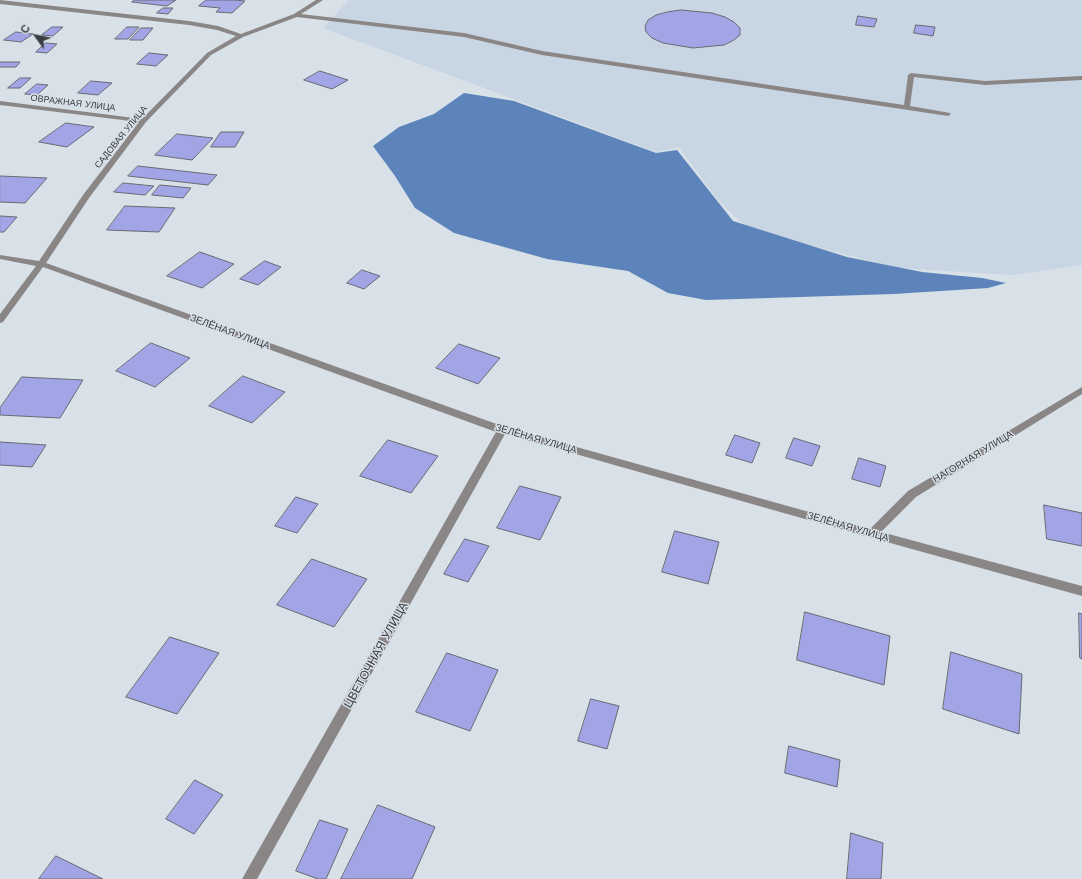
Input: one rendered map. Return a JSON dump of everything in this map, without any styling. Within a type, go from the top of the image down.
[{"type":"street","name":"САДОВАЯ УЛИЦА","points":[[0,320],[86,197],[144,121],[209,54],[241,36],[296,15],[320,0]]},
{"type":"street","points":[[0,2],[189,22],[218,28],[241,36]]},
{"type":"street","points":[[296,15],[464,36],[542,53],[948,114]]},
{"type":"street","points":[[907,108],[911,75],[985,82],[1082,78]]},
{"type":"street","name":"ОВРАЖНАЯ УЛИЦА","points":[[0,103],[144,121]]},
{"type":"street","name":"ЗЕЛЁНАЯ УЛИЦА","points":[[0,257],[40,264],[502,430],[872,534],[1082,591]]},
{"type":"street","name":"НАГОРНАЯ УЛИЦА","points":[[872,534],[912,494],[1082,390]]},
{"type":"street","name":"ЦВЕТОЧНАЯ УЛИЦА","points":[[249,879],[502,430]]},
{"type":"shaded area","points":[[349,0],[1082,0],[1082,265],[1013,275],[898,268],[748,229],[717,199],[679,147],[656,152],[323,28]]},
{"type":"water","points":[[464,93],[514,101],[656,153],[677,150],[733,221],[847,257],[922,272],[982,278],[1006,283],[988,288],[894,294],[706,300],[668,293],[628,271],[547,259],[454,233],[415,208],[395,176],[373,146],[399,127],[434,114]]},
{"type":"building","points":[[135,0],[176,0],[167,6],[132,2]]},
{"type":"building","points":[[206,0],[245,1],[232,13],[216,12],[220,8],[199,6]]},
{"type":"building","points":[[163,8],[173,8],[168,14],[157,13]]},
{"type":"building","points":[[681,10],[712,13],[725,17],[734,22],[740,28],[740,35],[724,45],[693,48],[663,43],[652,38],[646,32],[645,26],[648,20],[656,15]]},
{"type":"building","points":[[858,16],[877,19],[874,27],[856,25]]},
{"type":"building","points":[[916,25],[935,27],[933,36],[914,33]]},
{"type":"building","points":[[52,27],[63,27],[53,36],[42,35]]},
{"type":"building","points":[[127,27],[139,27],[128,39],[115,39]]},
{"type":"building","points":[[141,28],[153,28],[143,40],[130,40]]},
{"type":"building","points":[[16,32],[33,34],[21,42],[4,40]]},
{"type":"building","points":[[46,43],[57,44],[47,53],[36,52]]},
{"type":"building","points":[[149,53],[168,55],[156,66],[137,64]]},
{"type":"building","points":[[0,62],[20,62],[16,67],[0,67]]},
{"type":"building","points":[[320,71],[348,80],[332,89],[304,80]]},
{"type":"building","points":[[20,78],[31,78],[20,88],[8,88]]},
{"type":"building","points":[[91,81],[112,83],[98,95],[78,93]]},
{"type":"building","points":[[37,84],[48,85],[37,95],[25,94]]},
{"type":"building","points":[[66,123],[94,127],[67,147],[39,142]]},
{"type":"building","points":[[221,132],[244,132],[235,147],[211,147]]},
{"type":"building","points":[[177,134],[213,138],[192,160],[155,155]]},
{"type":"building","points":[[138,166],[217,175],[208,185],[128,176]]},
{"type":"building","points":[[0,176],[47,178],[25,203],[0,202]]},
{"type":"building","points":[[123,183],[154,186],[145,195],[114,192]]},
{"type":"building","points":[[160,185],[191,188],[183,198],[152,195]]},
{"type":"building","points":[[125,206],[175,208],[159,232],[107,230]]},
{"type":"building","points":[[0,216],[17,217],[4,232],[0,232]]},
{"type":"building","points":[[200,252],[234,264],[202,288],[167,276]]},
{"type":"building","points":[[265,261],[281,267],[258,285],[240,279]]},
{"type":"building","points":[[362,270],[380,276],[364,289],[347,283]]},
{"type":"building","points":[[151,343],[190,358],[155,387],[116,371]]},
{"type":"building","points":[[459,344],[500,358],[478,384],[436,368]]},
{"type":"building","points":[[243,376],[285,392],[252,423],[209,406]]},
{"type":"building","points":[[22,377],[83,380],[60,418],[0,415],[0,408]]},
{"type":"building","points":[[735,435],[760,443],[752,463],[726,455]]},
{"type":"building","points":[[794,438],[820,446],[812,466],[786,458]]},
{"type":"building","points":[[388,440],[438,456],[411,493],[360,476]]},
{"type":"building","points":[[0,442],[46,445],[32,467],[0,465]]},
{"type":"building","points":[[859,458],[886,466],[880,487],[852,479]]},
{"type":"building","points":[[520,486],[561,497],[540,540],[497,528]]},
{"type":"building","points":[[296,497],[318,504],[297,533],[275,526]]},
{"type":"building","points":[[1044,505],[1082,513],[1082,546],[1047,539]]},
{"type":"building","points":[[675,531],[719,542],[708,584],[662,572]]},
{"type":"building","points":[[465,539],[489,546],[468,582],[444,574]]},
{"type":"building","points":[[312,559],[367,579],[334,627],[277,605]]},
{"type":"building","points":[[805,612],[890,636],[884,685],[797,660]]},
{"type":"building","points":[[1079,613],[1082,614],[1082,659],[1080,658]]},
{"type":"building","points":[[170,637],[219,653],[177,714],[126,697]]},
{"type":"building","points":[[951,652],[1022,674],[1019,734],[943,709]]},
{"type":"building","points":[[447,653],[498,670],[470,731],[416,712]]},
{"type":"building","points":[[591,699],[619,706],[607,749],[578,741]]},
{"type":"building","points":[[789,746],[840,760],[837,787],[785,773]]},
{"type":"building","points":[[195,780],[223,795],[194,834],[166,819]]},
{"type":"building","points":[[378,805],[435,827],[412,879],[341,879]]},
{"type":"building","points":[[320,820],[348,829],[326,879],[318,879],[296,871]]},
{"type":"building","points":[[851,833],[883,843],[881,879],[847,879]]},
{"type":"building","points":[[56,856],[103,879],[39,879]]}]
